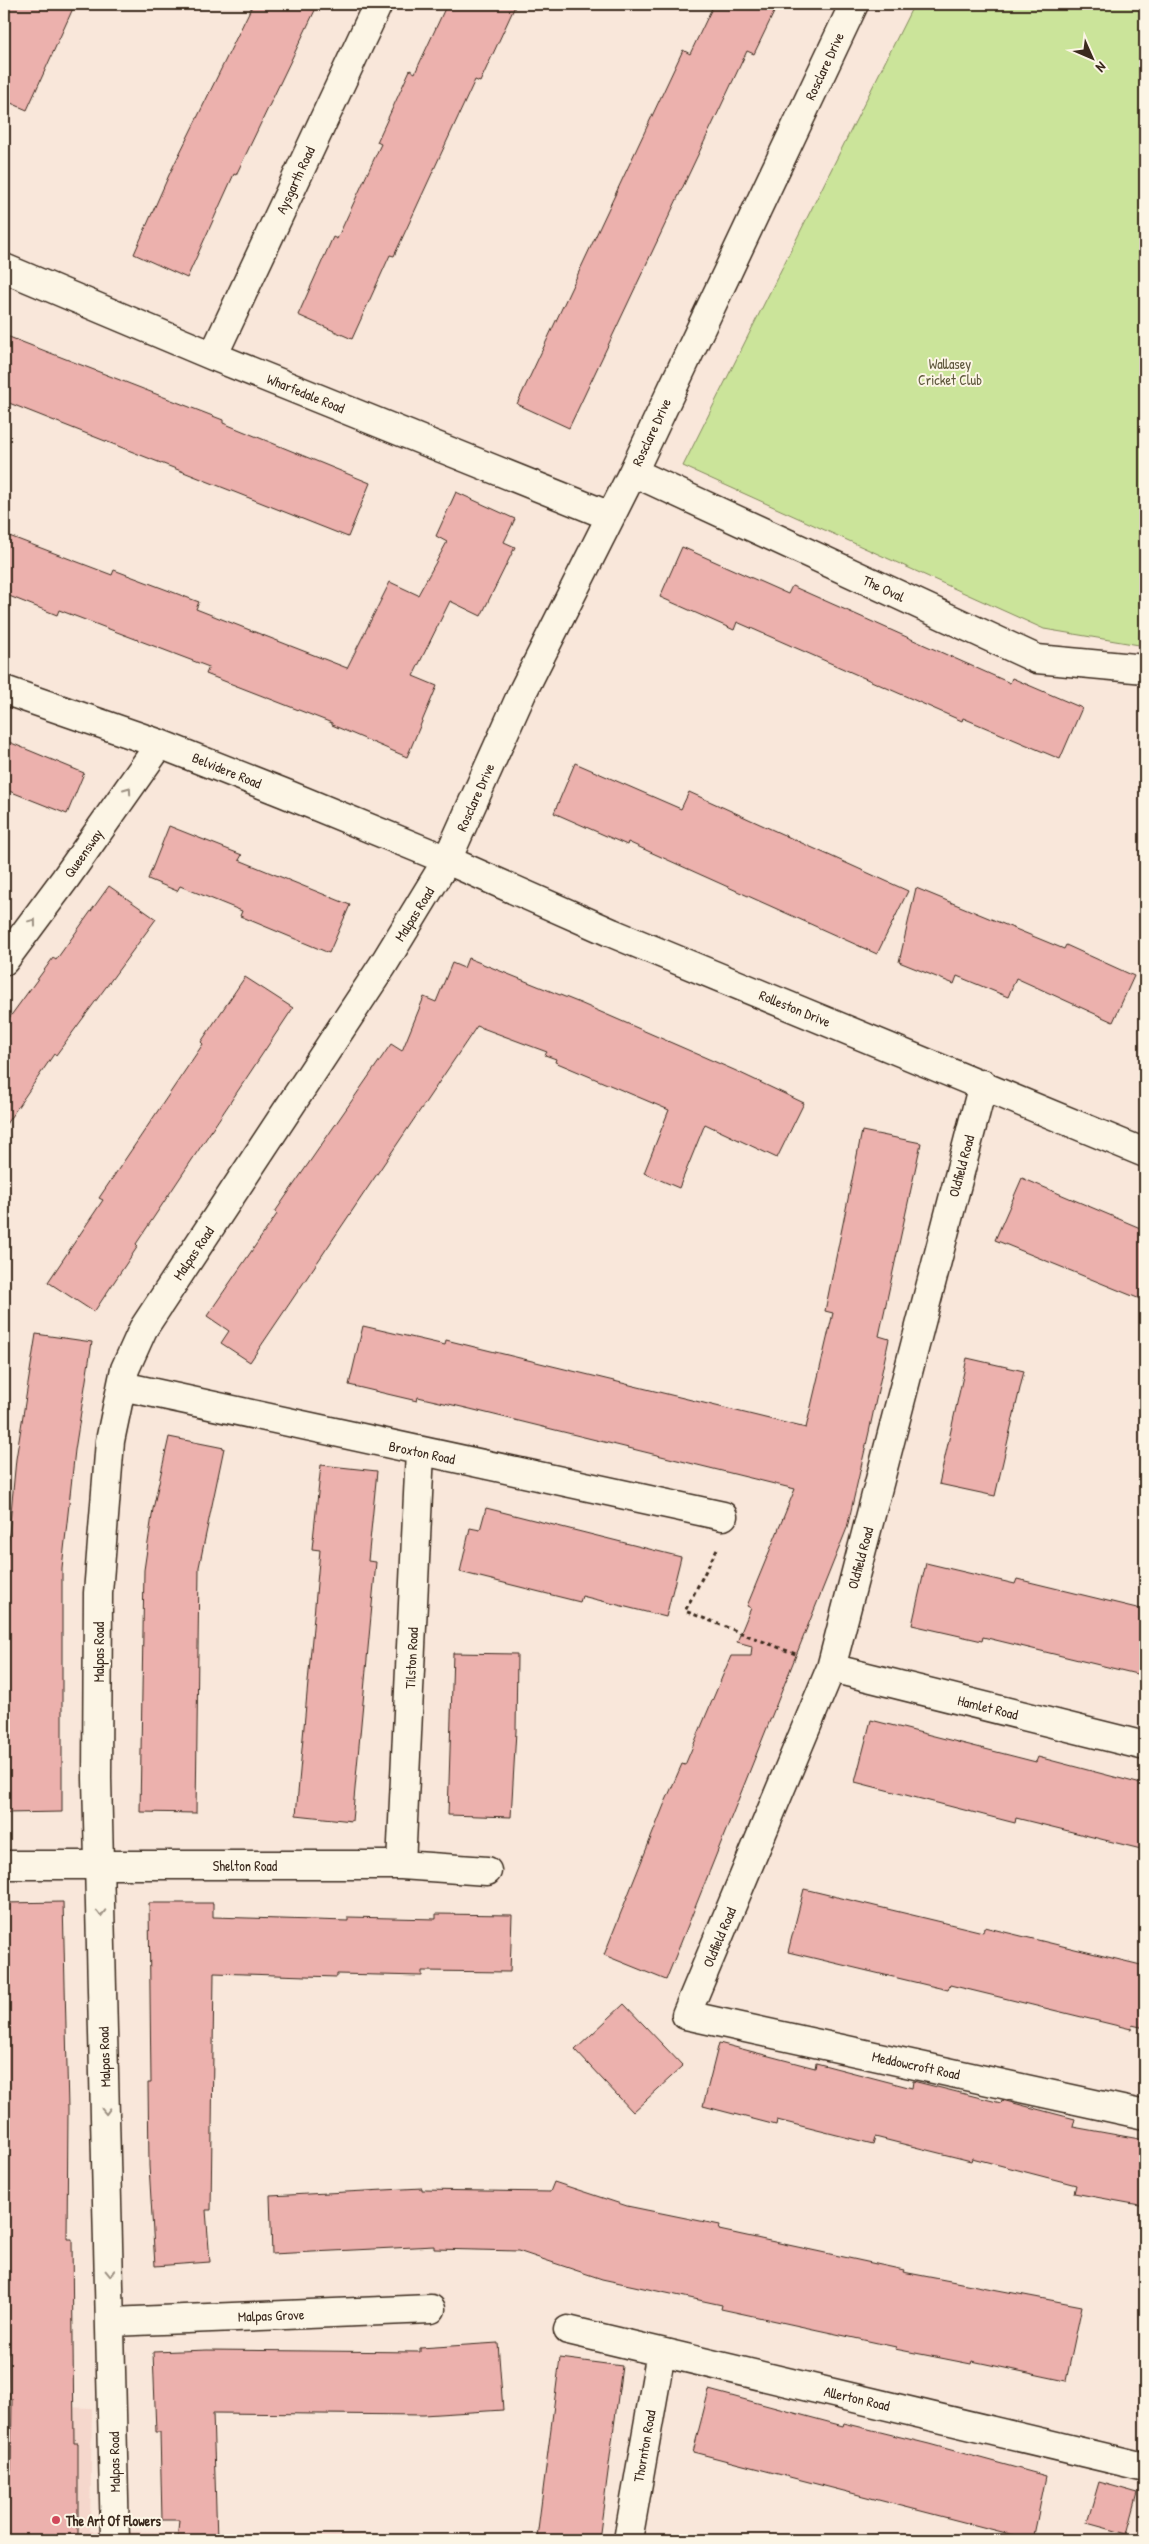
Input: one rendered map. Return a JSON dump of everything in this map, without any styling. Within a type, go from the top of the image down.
[{"type":"street","name":"Aysgarth Road","points":[[213,356],[378,4]]},
{"type":"street","name":"Rosclare Drive","points":[[447,860],[522,693],[633,472],[854,4]]},
{"type":"street","name":"Wharfedale Road","points":[[4,268],[213,356],[610,516]]},
{"type":"street","name":"The Oval","points":[[633,472],[1037,659],[1145,669]]},
{"type":"street","name":"Belvidere Road","points":[[4,690],[160,744],[447,860]]},
{"type":"street","name":"Queensway","points":[[4,961],[65,879],[160,744]]},
{"type":"street","name":"Rolleston Drive","points":[[447,860],[612,933],[1145,1152]]},
{"type":"street","name":"Malpas Road","points":[[115,2540],[97,1778],[98,1593],[110,1441],[125,1369],[143,1329],[382,965],[447,860]]},
{"type":"street","name":"Oldfield Road","points":[[686,2015],[831,1668],[982,1084]]},
{"type":"street","name":"Broxton Road","points":[[122,1386],[723,1516]]},
{"type":"street","name":"Tilston Road","points":[[401,1865],[420,1451]]},
{"type":"street","name":"Hamlet Road","points":[[831,1668],[1145,1746]]},
{"type":"street","name":"Shelton Road","points":[[4,1864],[401,1865],[487,1871]]},
{"type":"street","name":"Meddowcroft Road","points":[[686,2015],[1145,2115]]},
{"type":"street","name":"Malpas Grove","points":[[111,2322],[431,2309]]},
{"type":"street","name":"Allerton Road","points":[[568,2330],[1145,2466]]},
{"type":"street","name":"Thornton Road","points":[[628,2540],[661,2352]]},
{"type":"path","points":[[723,1516],[716,1554],[685,1611],[831,1668]]},
{"type":"shaded area","points":[[4,2405],[92,2408],[90,2531],[498,2537],[497,2540],[4,2540]]},
{"type":"green space","name":"Wallasey Cricket Club","points":[[914,4],[1145,4],[1145,646],[1044,629],[683,466]]},
{"type":"building","points":[[4,4],[75,4],[27,110],[4,100]]},
{"type":"building","points":[[253,4],[318,4],[236,175],[234,174],[187,278],[134,254],[169,175]]},
{"type":"building","points":[[447,4],[516,4],[480,82],[475,80],[394,256],[390,255],[352,339],[298,315],[333,237],[337,239],[381,144],[377,142],[410,70],[415,73]]},
{"type":"building","points":[[714,4],[778,4],[754,54],[747,51],[569,428],[517,404],[683,50],[690,54]]},
{"type":"building","points":[[4,335],[223,420],[223,423],[370,483],[348,537],[4,401]]},
{"type":"building","points":[[456,492],[515,519],[504,542],[515,547],[481,616],[450,601],[413,676],[437,686],[407,757],[332,725],[332,723],[206,674],[209,667],[59,610],[57,615],[4,594],[4,534],[112,575],[114,570],[199,602],[196,609],[347,668],[390,582],[418,595],[447,542],[436,536]]},
{"type":"building","points":[[682,547],[788,594],[792,586],[1010,683],[1012,678],[1082,708],[1060,759],[963,718],[962,721],[737,622],[734,630],[660,597]]},
{"type":"building","points":[[4,740],[84,773],[67,814],[4,789]]},
{"type":"building","points":[[575,763],[681,809],[689,792],[908,891],[877,954],[628,842],[627,845],[554,813]]},
{"type":"building","points":[[169,826],[242,855],[239,860],[350,905],[329,953],[240,916],[242,911],[180,886],[177,891],[148,879]]},
{"type":"building","points":[[109,886],[156,919],[56,1055],[54,1054],[4,1127],[4,1025],[53,958],[56,960]]},
{"type":"building","points":[[916,888],[1064,949],[1066,945],[1134,976],[1113,1022],[1016,978],[1008,997],[957,976],[954,984],[899,962]]},
{"type":"building","points":[[468,958],[580,1003],[734,1070],[804,1103],[777,1158],[705,1124],[679,1188],[644,1173],[669,1110],[555,1062],[556,1059],[545,1055],[547,1052],[477,1026],[250,1362],[221,1343],[229,1331],[207,1316],[277,1214],[275,1212],[391,1044],[402,1051],[424,997],[436,1002],[452,963],[464,968]]},
{"type":"building","points":[[245,977],[293,1008],[136,1244],[138,1246],[94,1312],[48,1282],[103,1200],[99,1198],[203,1044],[201,1042]]},
{"type":"building","points":[[862,1131],[921,1143],[879,1336],[889,1339],[847,1528],[666,1980],[604,1955],[664,1805],[682,1764],[685,1765],[731,1656],[751,1656],[752,1646],[737,1642],[751,1608],[747,1606],[795,1489],[466,1408],[418,1397],[417,1401],[349,1385],[363,1326],[445,1345],[446,1340],[806,1428],[833,1313],[825,1311]]},
{"type":"building","points":[[1022,1178],[1145,1230],[1145,1301],[995,1240]]},
{"type":"building","points":[[36,1334],[92,1342],[75,1450],[62,1568],[62,1812],[4,1813],[4,1566],[6,1566],[16,1459]]},
{"type":"building","points":[[967,1358],[1024,1371],[995,1496],[939,1484]]},
{"type":"building","points":[[169,1437],[224,1448],[199,1567],[196,1813],[140,1812],[144,1570],[153,1509]]},
{"type":"building","points":[[321,1465],[377,1471],[368,1561],[376,1562],[352,1821],[296,1815],[320,1550],[312,1549]]},
{"type":"building","points":[[486,1508],[681,1557],[666,1617],[582,1596],[580,1602],[460,1572],[470,1528],[480,1530]]},
{"type":"building","points":[[926,1563],[1015,1584],[1017,1579],[1145,1610],[1145,1676],[983,1637],[982,1641],[912,1625]]},
{"type":"building","points":[[453,1653],[517,1654],[516,1731],[511,1817],[448,1815]]},
{"type":"building","points":[[871,1720],[1036,1762],[1038,1757],[1145,1785],[1145,1850],[1016,1818],[1015,1823],[855,1782]]},
{"type":"building","points":[[804,1889],[983,1932],[984,1927],[1145,1966],[1145,2028],[1132,2025],[1131,2029],[950,1985],[948,1990],[788,1952]]},
{"type":"building","points":[[63,1902],[68,2109],[67,2239],[72,2239],[74,2443],[78,2443],[78,2535],[4,2535],[4,2471],[11,2471],[12,2399],[9,2399],[7,2234],[4,2234],[4,1903]]},
{"type":"building","points":[[149,1903],[213,1903],[213,1917],[348,1921],[348,1917],[436,1919],[436,1914],[512,1915],[510,1972],[422,1971],[422,1976],[337,1974],[337,1977],[214,1973],[211,2210],[206,2210],[210,2262],[155,2266],[149,2166],[148,2083],[151,2083]]},
{"type":"building","points":[[624,2004],[683,2066],[633,2112],[575,2050]]},
{"type":"building","points":[[719,2043],[815,2068],[816,2063],[912,2088],[913,2081],[1001,2103],[1002,2100],[1075,2119],[1073,2127],[1145,2140],[1145,2206],[1074,2193],[1076,2185],[972,2158],[971,2161],[875,2137],[873,2144],[777,2120],[776,2125],[703,2106]]},
{"type":"building","points":[[554,2182],[627,2206],[720,2225],[719,2230],[904,2270],[903,2272],[1082,2306],[1066,2381],[972,2361],[971,2364],[895,2349],[896,2347],[721,2309],[722,2305],[602,2279],[518,2251],[434,2249],[434,2246],[272,2254],[270,2196],[422,2188],[422,2190],[550,2192]]},
{"type":"building","points":[[498,2343],[503,2410],[423,2415],[213,2413],[217,2540],[177,2540],[179,2520],[162,2520],[160,2432],[156,2432],[153,2352],[207,2350],[420,2352],[420,2348]]},
{"type":"building","points":[[560,2358],[622,2366],[599,2540],[537,2537]]},
{"type":"building","points":[[709,2390],[843,2426],[844,2423],[929,2444],[1046,2476],[1033,2540],[693,2452]]},
{"type":"building","points":[[1099,2482],[1138,2493],[1127,2534],[1087,2523]]},
{"type":"place","name":"The Art Of Flowers","points":[[56,2520]]}]
